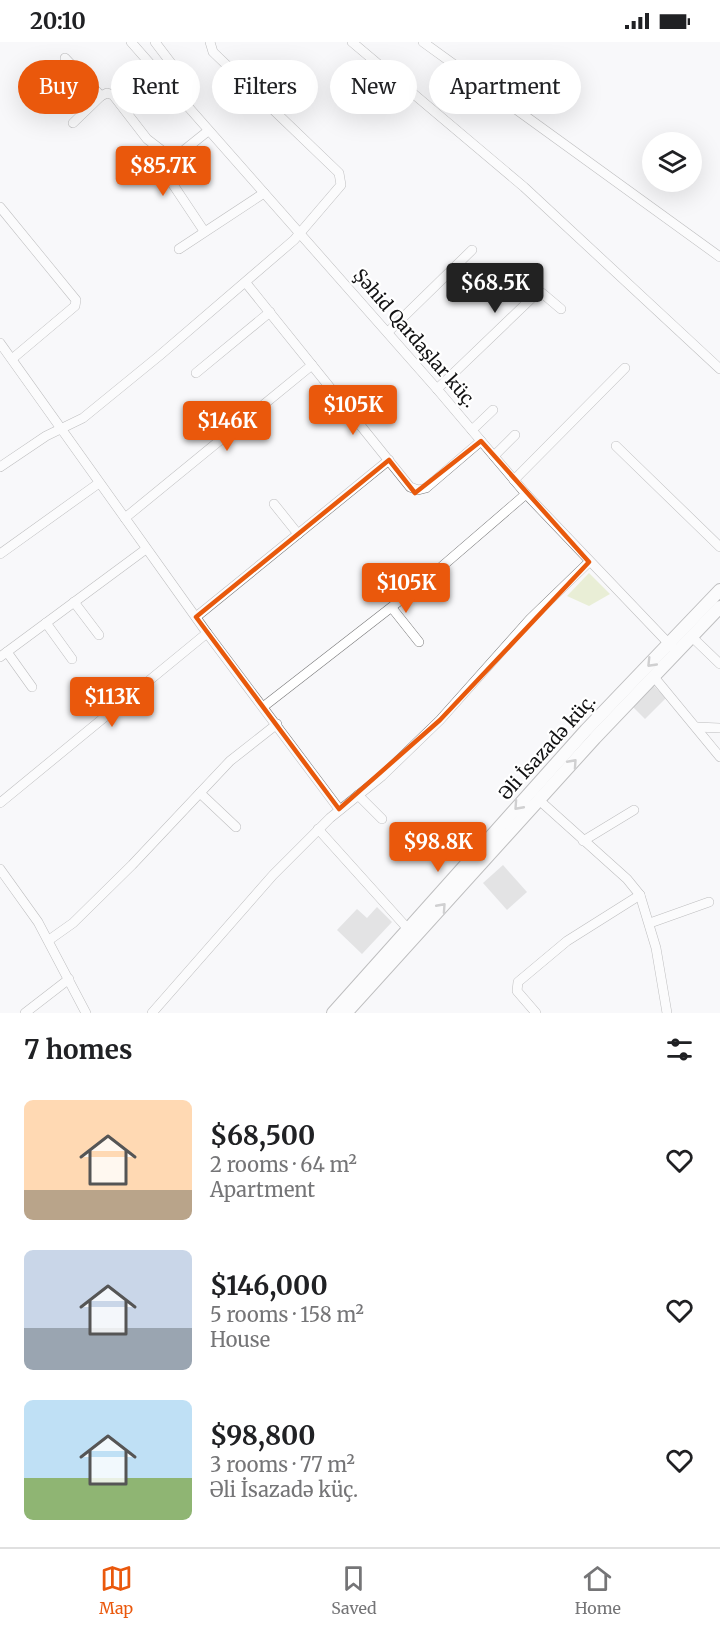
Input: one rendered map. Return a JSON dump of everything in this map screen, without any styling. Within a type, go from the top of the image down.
[{"type":"main road","name":"Əli İsazadə küç.","points":[[688,633],[720,590]]},
{"type":"main road","name":"Əli İsazadə küç.","points":[[346,1013],[412,932],[586,730],[688,633],[720,607]]},
{"type":"main road","name":"Əli İsazadə küç.","points":[[333,1013],[539,800],[654,677],[673,648]]},
{"type":"street","name":"Şəhid Qardaşlar küç.","points":[[131,42],[147,60]]},
{"type":"street","points":[[155,42],[168,60]]},
{"type":"street","points":[[0,467],[46,436],[83,418],[246,283],[300,234],[341,185],[339,173],[213,52],[210,42]]},
{"type":"street","points":[[352,42],[524,187],[720,369]]},
{"type":"street","points":[[423,42],[720,257]]},
{"type":"street","points":[[65,58],[101,96]]},
{"type":"street","points":[[73,123],[107,93],[112,95],[147,139],[172,159]]},
{"type":"street","name":"Şəhid Qardaşlar küç.","points":[[193,114],[388,332],[526,495],[673,648]]},
{"type":"street","points":[[204,231],[171,184],[168,171],[172,159],[208,131]]},
{"type":"street","points":[[179,249],[264,193]]},
{"type":"street","points":[[0,207],[76,300],[75,306],[12,359]]},
{"type":"street","points":[[388,332],[472,250]]},
{"type":"street","points":[[246,283],[410,487],[422,490],[481,441]]},
{"type":"street","points":[[437,389],[536,294],[542,293],[561,309]]},
{"type":"street","points":[[196,373],[270,312]]},
{"type":"street","points":[[0,344],[49,409],[61,430],[207,633],[339,809]]},
{"type":"street","points":[[125,519],[312,365]]},
{"type":"street","points":[[514,480],[626,368]]},
{"type":"street","points":[[472,430],[493,410]]},
{"type":"street","points":[[494,456],[516,435]]},
{"type":"street","points":[[616,446],[720,547]]},
{"type":"street","points":[[196,617],[389,460]]},
{"type":"street","points":[[0,554],[99,483]]},
{"type":"street","points":[[263,706],[392,608],[526,495]]},
{"type":"street","points":[[274,504],[298,534]]},
{"type":"street","points":[[32,687],[4,655],[146,549]]},
{"type":"street","points":[[152,1013],[273,874],[339,809],[358,795],[440,720],[530,619],[589,562]]},
{"type":"street","points":[[74,602],[99,635]]},
{"type":"street","points":[[392,608],[419,642]]},
{"type":"street","points":[[46,623],[72,659]]},
{"type":"street","points":[[0,803],[207,633]]},
{"type":"street","points":[[688,633],[720,664]]},
{"type":"street","points":[[654,677],[720,757]]},
{"type":"street","points":[[49,940],[73,923],[230,761],[277,724]]},
{"type":"street","points":[[696,727],[720,728]]},
{"type":"street","points":[[200,793],[236,827]]},
{"type":"street","points":[[358,795],[382,819]]},
{"type":"street","points":[[539,800],[627,879],[640,895],[657,948],[667,1013]]},
{"type":"street","points":[[583,841],[634,810]]},
{"type":"street","points":[[318,829],[412,932]]},
{"type":"street","points":[[0,869],[49,940],[86,1013]]},
{"type":"street","points":[[0,887],[9,880]]},
{"type":"street","points":[[536,1013],[517,991],[518,982],[567,941],[640,895]]},
{"type":"street","points":[[650,923],[709,902]]},
{"type":"street","points":[[25,1013],[69,980]]},
{"type":"highlighted area","points":[[481,441],[589,562],[440,720],[339,809],[196,617],[389,460],[415,493]]},
{"type":"green space","points":[[589,573],[610,594],[589,606],[567,596]]},
{"type":"building","points":[[653,685],[666,698],[645,719],[632,706]]},
{"type":"building","points":[[503,865],[527,892],[507,910],[483,883]]},
{"type":"building","points":[[377,907],[392,922],[362,954],[337,930],[357,909],[367,918]]}]
